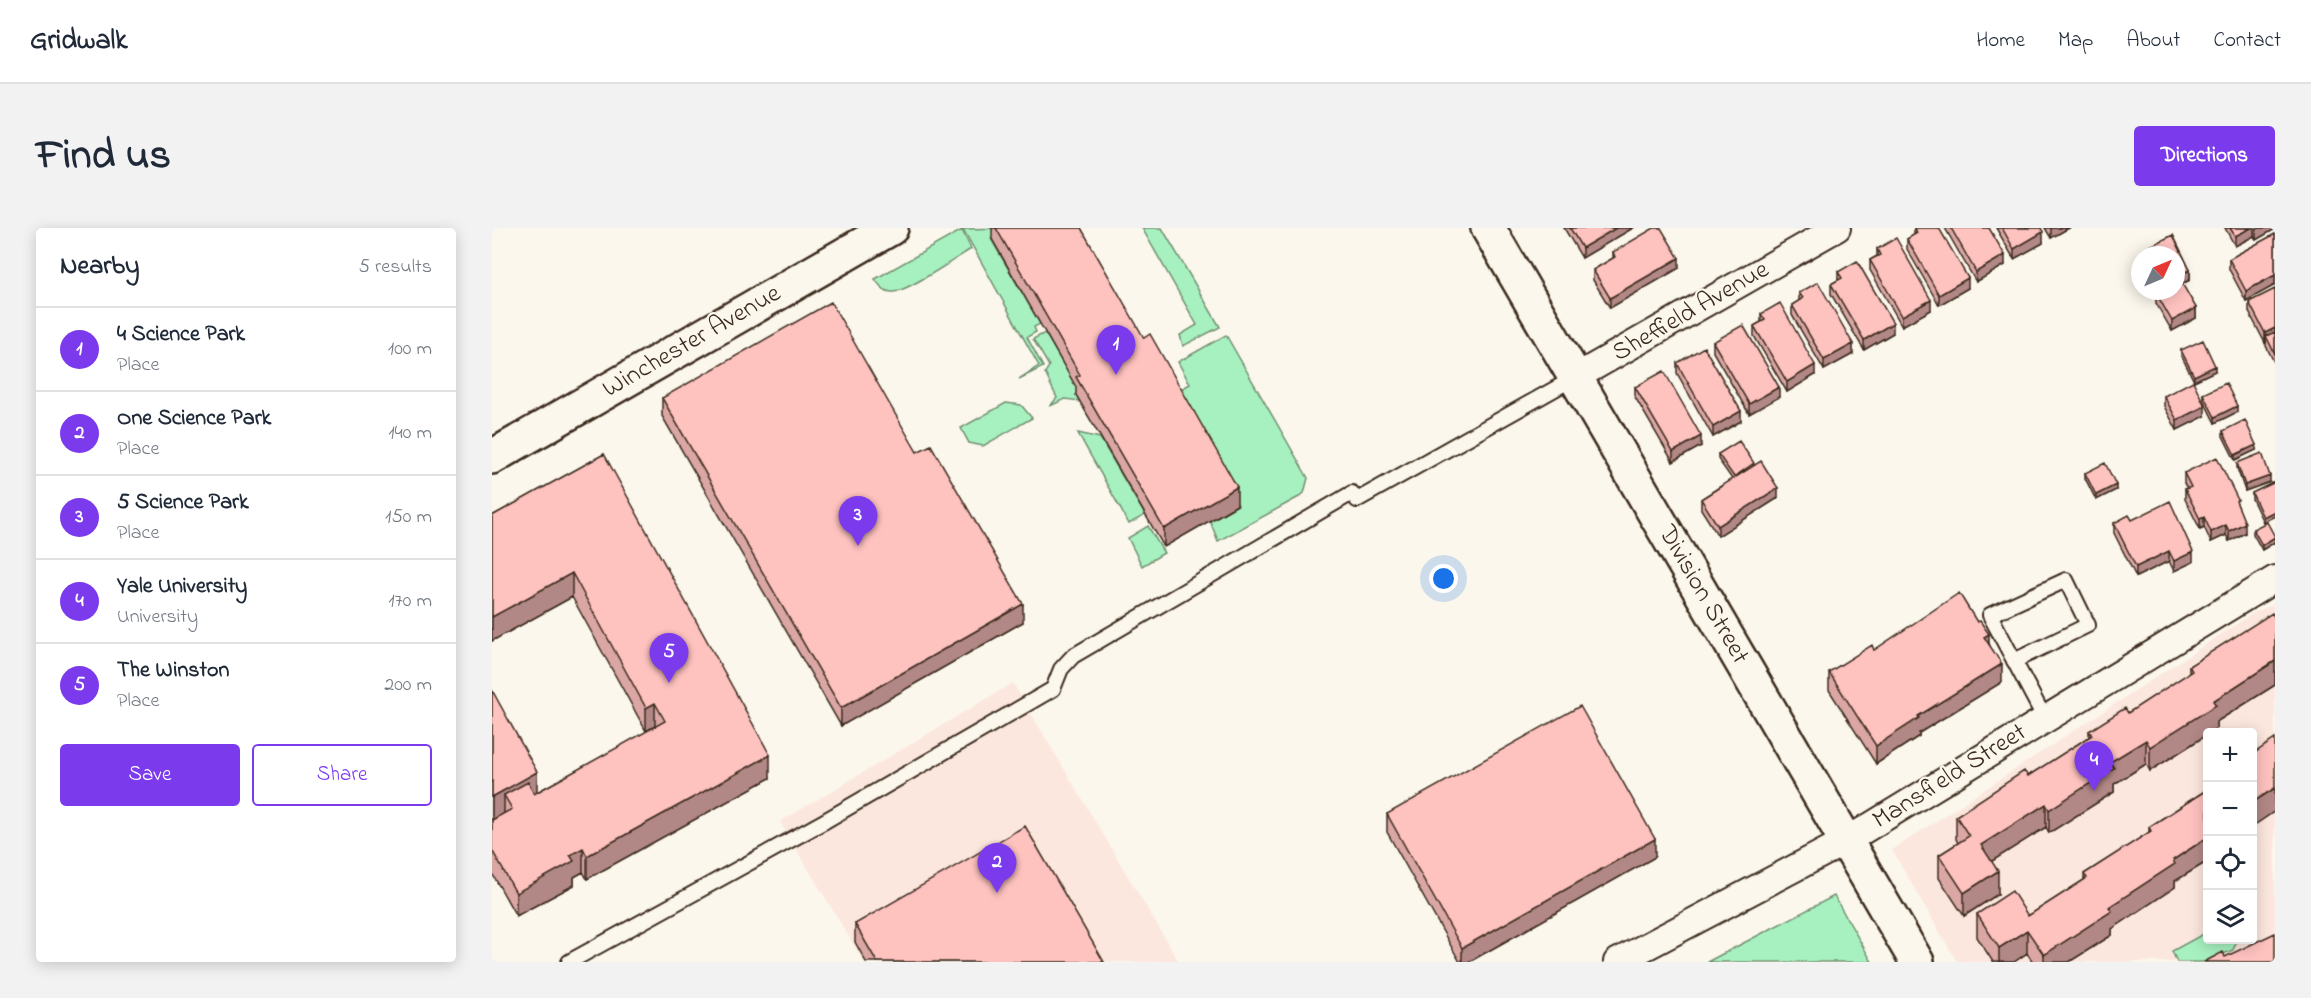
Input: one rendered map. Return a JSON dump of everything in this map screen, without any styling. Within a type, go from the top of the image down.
[{"type":"main road","name":"Winchester Avenue","points":[[492,457],[891,228]]},
{"type":"main road","name":"Division Street","points":[[1488,228],[1917,962]]},
{"type":"street","name":"Sheffield Avenue","points":[[1576,377],[1837,228]]},
{"type":"street","name":"Mansfield Street","points":[[1617,962],[1846,841],[2275,579]]},
{"type":"lane","points":[[569,962],[824,822],[1053,689],[1061,669],[1073,656],[1354,496],[1576,377]]},
{"type":"lane","points":[[2014,661],[2088,625],[2066,580],[1990,615],[2014,661],[2045,719]]},
{"type":"shaded area","points":[[2275,604],[2275,962],[1957,962],[1892,850],[2255,612]]},
{"type":"shaded area","points":[[1013,683],[1179,962],[864,962],[780,822]]},
{"type":"green space","points":[[1009,228],[991,239],[1040,324],[1034,327],[1036,332],[1027,337],[1043,367],[1019,379],[1039,366],[963,229]]},
{"type":"green space","points":[[1142,228],[1162,228],[1220,327],[1183,346],[1180,335],[1197,325]]},
{"type":"green space","points":[[962,230],[971,249],[920,280],[900,290],[890,292],[875,279]]},
{"type":"green space","points":[[1045,333],[1080,393],[1080,401],[1065,399],[1050,406],[1057,398],[1045,373],[1049,366],[1033,339]]},
{"type":"green space","points":[[1226,335],[1308,478],[1304,493],[1299,497],[1218,541],[1210,521],[1238,505],[1174,393],[1190,384],[1178,362]]},
{"type":"green space","points":[[1006,403],[1021,405],[1032,418],[983,446],[969,443],[961,428]]},
{"type":"green space","points":[[1078,433],[1100,438],[1145,515],[1129,524]]},
{"type":"green space","points":[[1148,526],[1164,553],[1142,566],[1128,538]]},
{"type":"green space","points":[[1834,896],[1872,962],[1707,962]]},
{"type":"green space","points":[[2203,934],[2203,944],[2235,944],[2233,950],[2204,962],[2177,962],[2172,951]]},
{"type":"building","points":[[996,228],[1081,228],[1144,338],[1150,334],[1237,487],[1164,529],[1076,377],[1080,375]]},
{"type":"building","points":[[1570,228],[1616,228],[1582,248]]},
{"type":"building","points":[[1654,228],[1661,228],[1679,258],[1610,298],[1593,270],[1615,257],[1613,252]]},
{"type":"building","points":[[1915,228],[1939,228],[1968,278],[1939,295],[1907,239],[1917,233]]},
{"type":"building","points":[[1951,228],[1989,228],[2005,255],[1976,272]]},
{"type":"building","points":[[2002,228],[2041,228],[2043,232],[2014,249]]},
{"type":"building","points":[[2230,228],[2251,228],[2235,236]]},
{"type":"building","points":[[2275,234],[2275,275],[2246,291],[2229,259]]},
{"type":"building","points":[[2173,235],[2178,246],[2151,246]]},
{"type":"building","points":[[1896,238],[1931,300],[1902,316],[1870,260],[1880,255],[1877,249]]},
{"type":"building","points":[[2185,260],[2190,270],[2185,272]]},
{"type":"building","points":[[1857,261],[1893,323],[1864,340],[1831,284],[1842,278],[1838,272]]},
{"type":"building","points":[[1818,282],[1853,344],[1824,360],[1792,305],[1803,298],[1799,293]]},
{"type":"building","points":[[2185,289],[2196,308],[2172,321],[2160,300],[2185,300]]},
{"type":"building","points":[[2275,289],[2275,328],[2265,333],[2249,302]]},
{"type":"building","points":[[831,302],[917,452],[931,445],[1023,604],[841,708],[662,398]]},
{"type":"building","points":[[1780,303],[1815,365],[1787,382],[1754,326],[1765,320],[1761,314]]},
{"type":"building","points":[[1743,325],[1779,387],[1749,404],[1713,342]]},
{"type":"building","points":[[2275,332],[2275,354],[2266,336]]},
{"type":"building","points":[[2203,340],[2215,366],[2194,376],[2181,350]]},
{"type":"building","points":[[1704,347],[1741,411],[1713,427],[1677,363]]},
{"type":"building","points":[[1664,371],[1701,436],[1673,452],[1635,387]]},
{"type":"building","points":[[2193,381],[2205,406],[2177,420],[2164,396]]},
{"type":"building","points":[[2226,383],[2237,406],[2215,417],[2203,394]]},
{"type":"building","points":[[2245,420],[2256,445],[2235,455],[2223,431]]},
{"type":"building","points":[[1739,441],[1754,463],[1734,477],[1718,454]]},
{"type":"building","points":[[2262,453],[2270,476],[2245,485],[2237,463]]},
{"type":"building","points":[[604,454],[770,755],[587,856],[583,848],[570,855],[574,861],[516,893],[492,850],[492,820],[512,809],[504,795],[528,782],[534,794],[665,721],[655,703],[646,708],[572,573],[492,617],[492,516]]},
{"type":"building","points":[[2217,457],[2238,500],[2236,501],[2245,523],[2229,531],[2226,525],[2211,532],[2204,517],[2200,519],[2185,489],[2191,487],[2184,473]]},
{"type":"building","points":[[1761,461],[1778,488],[1718,526],[1701,499]]},
{"type":"building","points":[[2105,463],[2116,485],[2096,495],[2085,473]]},
{"type":"building","points":[[2275,482],[2275,511],[2263,517],[2252,493]]},
{"type":"building","points":[[2170,501],[2193,552],[2174,561],[2169,551],[2136,567],[2114,523],[2129,515],[2132,520]]},
{"type":"building","points":[[2267,522],[2275,537],[2262,545],[2253,529]]},
{"type":"building","points":[[1959,593],[1977,622],[1980,621],[1989,634],[1984,637],[2002,664],[1918,716],[1919,718],[1876,746],[1829,672],[1872,645],[1874,650]]},
{"type":"building","points":[[2272,613],[2275,618],[2275,661],[2213,701],[2216,705],[2150,747],[2146,740],[2110,762],[2114,768],[2049,810],[2046,804],[1981,845],[1998,871],[1964,893],[1939,855],[1969,836],[1956,816],[2024,771],[2028,776],[2092,735],[2089,731],[2125,708],[2128,713],[2192,671],[2189,666]]},
{"type":"building","points":[[492,690],[537,772],[492,797]]},
{"type":"building","points":[[1580,706],[1655,839],[1462,948],[1387,814]]},
{"type":"building","points":[[2275,739],[2275,788],[2257,799],[2257,782],[2257,751]]},
{"type":"building","points":[[2203,792],[2203,840],[2173,860],[2175,864],[2109,907],[2112,911],[2044,955],[2027,930],[1999,948],[1977,914],[2012,891],[2028,916],[2087,878],[2084,874],[2151,831],[2149,827]]},
{"type":"building","points":[[1025,826],[1104,962],[877,962],[855,924]]},
{"type":"building","points":[[2275,933],[2275,962],[2204,962],[2223,952],[2225,957],[2252,944],[2257,944],[2257,942]]},
{"type":"place","name":"4 Science Park","points":[[1116,375]]},
{"type":"place","name":"5 Science Park","points":[[858,546]]},
{"type":"place","name":"The Winston","points":[[669,683]]},
{"type":"place","name":"Yale University","points":[[2094,791]]},
{"type":"place","name":"One Science Park","points":[[997,893]]}]
